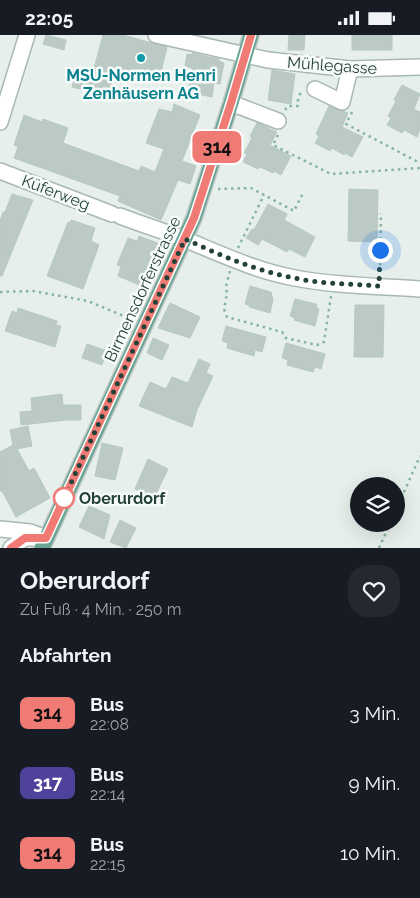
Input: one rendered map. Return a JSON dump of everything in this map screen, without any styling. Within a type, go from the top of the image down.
[{"type":"main road","name":"Birmensdorferstrasse","points":[[44,543],[194,218],[251,35]]},
{"type":"street","points":[[0,122],[26,35]]},
{"type":"street","name":"Mühlegasse","points":[[156,35],[268,60],[350,69],[420,67]]},
{"type":"street","points":[[309,89],[342,102],[350,69]]},
{"type":"street","points":[[231,103],[278,121]]},
{"type":"street","name":"Küferweg","points":[[0,171],[185,239],[233,260],[262,270],[294,278],[332,283],[420,289]]},
{"type":"street","points":[[0,529],[30,532],[44,543]]},
{"type":"street","points":[[11,548],[25,538],[44,543]]},
{"type":"path","points":[[288,105],[298,105],[298,99],[309,89]]},
{"type":"path","points":[[342,102],[352,112],[346,124],[420,163]]},
{"type":"path","points":[[278,121],[282,128],[273,145],[331,174],[420,167]]},
{"type":"path","points":[[214,189],[251,188],[294,211],[303,193]]},
{"type":"path","points":[[233,260],[264,195]]},
{"type":"path","points":[[379,286],[381,213]]},
{"type":"path","points":[[227,279],[224,309],[227,317],[282,332],[286,338],[317,345],[324,341],[332,283]]},
{"type":"path","points":[[0,292],[33,291],[88,301],[136,321]]},
{"type":"path","points":[[405,490],[420,456]]},
{"type":"path","points":[[379,548],[386,532]]},
{"type":"building","points":[[46,35],[66,40],[64,50],[43,44]]},
{"type":"building","points":[[103,35],[123,35],[167,47],[159,80],[115,69],[108,96],[72,87],[77,68],[93,72]]},
{"type":"building","points":[[289,35],[305,35],[304,50],[288,50]]},
{"type":"building","points":[[352,35],[392,35],[392,50],[352,50]]},
{"type":"building","points":[[192,53],[219,59],[219,61],[224,63],[220,84],[214,83],[212,97],[188,92],[192,68],[185,66],[187,54],[192,55]]},
{"type":"building","points":[[272,70],[295,74],[291,104],[268,100]]},
{"type":"building","points":[[402,85],[420,94],[414,109],[420,112],[420,129],[417,137],[404,130],[402,133],[387,125],[391,118],[388,116],[396,101],[394,100]]},
{"type":"building","points":[[174,104],[200,115],[182,161],[196,166],[190,184],[178,180],[161,220],[118,201],[120,196],[14,158],[18,147],[14,145],[24,115],[42,122],[43,119],[68,128],[63,143],[139,171],[141,166],[155,172],[164,149],[146,143],[159,109],[172,112]]},
{"type":"building","points":[[329,106],[348,113],[342,127],[363,137],[352,157],[332,148],[330,151],[315,143],[319,136],[316,134]]},
{"type":"building","points":[[257,123],[277,132],[270,145],[291,156],[281,175],[260,167],[258,169],[243,162],[247,154],[244,153],[252,138],[250,136]]},
{"type":"building","points":[[349,189],[378,190],[377,242],[348,241]]},
{"type":"building","points":[[12,194],[33,200],[2,276],[0,276],[0,221]]},
{"type":"building","points":[[268,204],[287,214],[284,220],[315,237],[305,257],[289,249],[287,252],[262,239],[258,245],[246,238],[252,229],[254,230]]},
{"type":"building","points":[[71,220],[95,228],[91,241],[99,245],[83,289],[47,276],[68,222],[70,223]]},
{"type":"building","points":[[139,236],[160,244],[144,287],[118,276],[121,266],[117,265],[128,238],[137,241]]},
{"type":"building","points":[[250,286],[271,292],[273,300],[270,313],[245,304]]},
{"type":"building","points":[[295,299],[316,304],[319,309],[315,326],[294,320],[295,318],[290,316]]},
{"type":"building","points":[[170,303],[200,317],[190,338],[158,328]]},
{"type":"building","points":[[355,305],[384,305],[383,357],[354,357]]},
{"type":"building","points":[[18,308],[57,321],[56,325],[61,326],[55,347],[5,331],[12,311],[17,313]]},
{"type":"building","points":[[226,326],[266,337],[262,352],[255,350],[254,356],[227,348],[228,343],[222,341]]},
{"type":"building","points":[[153,338],[169,345],[162,360],[147,353]]},
{"type":"building","points":[[286,343],[325,354],[321,369],[315,367],[313,372],[287,365],[288,360],[282,358]]},
{"type":"building","points":[[87,344],[107,351],[102,365],[82,358]]},
{"type":"building","points":[[199,359],[210,364],[206,373],[213,376],[197,410],[192,427],[139,406],[150,382],[166,389],[172,377],[188,383]]},
{"type":"building","points":[[62,394],[63,405],[81,405],[81,420],[21,425],[20,412],[32,411],[31,398]]},
{"type":"building","points":[[28,426],[32,446],[17,449],[29,471],[34,468],[50,498],[16,517],[2,491],[0,491],[0,452],[13,445],[10,430]]},
{"type":"building","points":[[102,443],[123,448],[115,480],[95,476]]},
{"type":"building","points":[[148,459],[168,469],[154,498],[135,489]]},
{"type":"building","points":[[89,506],[110,515],[104,539],[79,527]]},
{"type":"building","points":[[120,520],[136,528],[126,548],[110,542]]},
{"type":"bus line","name":"314","points":[[11,548],[25,538],[46,538],[194,218],[251,35]]},
{"type":"place","name":"MSU-Normen Henri Zenhäusern AG","points":[[141,58]]},
{"type":"place","name":"Oberurdorf","points":[[64,498]]},
{"type":"route","points":[[64,498],[185,239],[222,256],[262,270],[325,283],[379,286],[380,250]]}]
